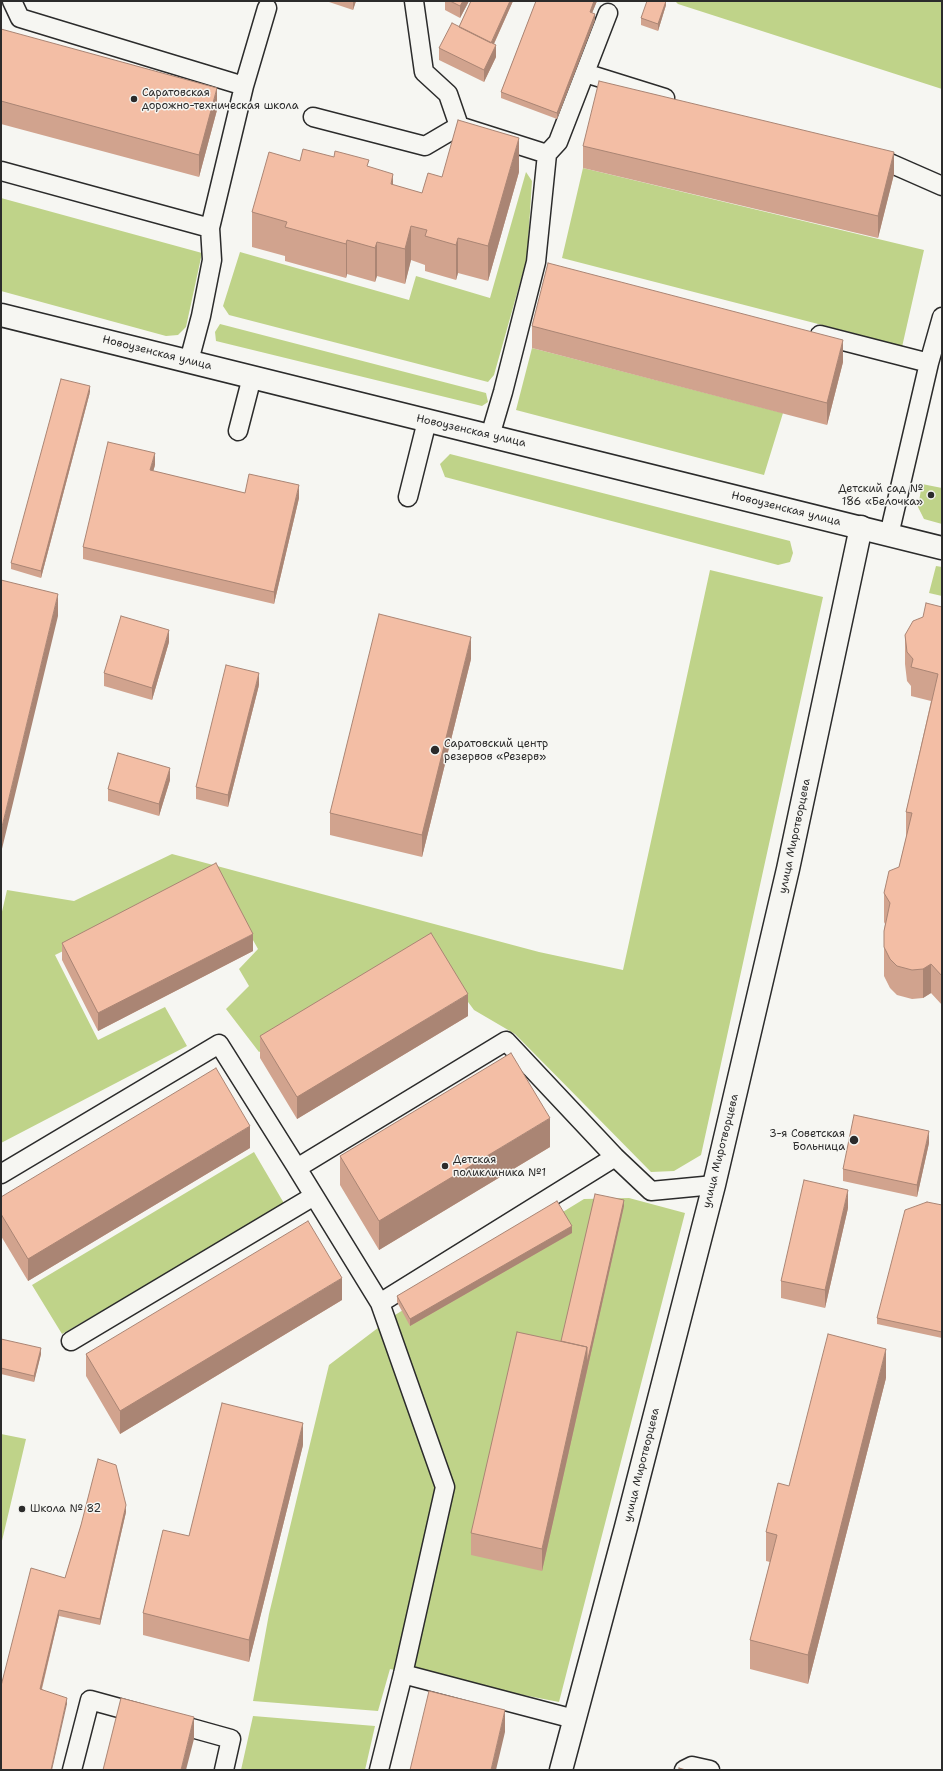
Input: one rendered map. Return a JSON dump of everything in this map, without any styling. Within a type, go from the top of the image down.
[{"type":"street","name":"Новоузенская улица","points":[[1,315],[942,548]]},
{"type":"street","name":"улица Миротворцева","points":[[561,1770],[628,1519],[714,1185],[788,869],[861,527]]},
{"type":"lane","points":[[12,1],[20,18],[244,86]]},
{"type":"lane","points":[[414,1],[424,72],[448,94],[459,126]]},
{"type":"lane","points":[[189,361],[201,316],[212,260],[210,228],[244,86],[267,8]]},
{"type":"lane","points":[[490,436],[544,264],[547,154],[558,142],[608,14]]},
{"type":"lane","points":[[585,73],[680,102]]},
{"type":"lane","points":[[314,117],[425,146],[459,126],[547,154]]},
{"type":"lane","points":[[854,153],[892,164],[942,186]]},
{"type":"lane","points":[[1,171],[210,228]]},
{"type":"lane","points":[[889,535],[929,363],[942,317]]},
{"type":"lane","points":[[806,332],[929,363]]},
{"type":"lane","points":[[238,431],[252,377]]},
{"type":"lane","points":[[408,497],[428,421]]},
{"type":"lane","points":[[296,1168],[506,1041],[615,1157],[651,1191],[714,1185]]},
{"type":"lane","points":[[1,1174],[219,1044],[380,1303],[445,1487],[403,1674],[379,1770]]},
{"type":"lane","points":[[380,1303],[615,1157]]},
{"type":"lane","points":[[71,1341],[314,1196]]},
{"type":"lane","points":[[403,1674],[574,1719]]},
{"type":"lane","points":[[72,1770],[90,1700],[230,1739],[224,1770]]},
{"type":"lane","points":[[684,1770],[692,1766],[710,1770]]},
{"type":"green space","points":[[675,1],[942,1],[942,89],[678,4]]},
{"type":"green space","points":[[583,168],[924,250],[902,347],[562,258]]},
{"type":"green space","points":[[526,172],[532,181],[527,258],[494,375],[488,382],[229,315],[223,306],[240,252],[409,300],[416,276],[490,298]]},
{"type":"green space","points":[[1,198],[202,253],[186,327],[178,335],[166,336],[1,291]]},
{"type":"green space","points":[[220,324],[486,393],[488,402],[482,406],[216,341],[215,332]]},
{"type":"green space","points":[[532,348],[783,413],[764,475],[516,410]]},
{"type":"green space","points":[[450,454],[790,541],[793,553],[790,562],[778,565],[445,477],[440,464]]},
{"type":"green space","name":"Детский сад № 186 «Белочка»","points":[[922,484],[942,488],[942,524],[924,519],[918,507]]},
{"type":"green space","points":[[936,566],[942,567],[942,596],[929,593]]},
{"type":"green space","points":[[710,570],[823,597],[701,1155],[674,1171],[651,1172],[515,1034],[474,1010],[430,951],[259,1052],[226,1009],[249,986],[239,969],[258,949],[217,876],[55,955],[98,1040],[165,1007],[187,1046],[1,1143],[1,916],[7,890],[74,901],[172,854],[539,952],[623,970]]},
{"type":"green space","points":[[254,1152],[285,1205],[62,1334],[32,1285]]},
{"type":"green space","points":[[629,1198],[685,1213],[559,1702],[390,1669],[378,1711],[253,1701],[269,1614],[329,1365],[395,1315],[584,1199]]},
{"type":"green space","points":[[1,1434],[26,1439],[1,1545]]},
{"type":"green space","points":[[253,1716],[375,1726],[365,1770],[241,1770]]},
{"type":"building","points":[[450,1],[463,1],[460,6]]},
{"type":"building","points":[[471,1],[510,1],[491,43],[459,27]]},
{"type":"building","points":[[536,1],[594,1],[590,12],[595,14],[557,113],[501,92]]},
{"type":"building","points":[[647,1],[666,1],[658,24],[641,18]]},
{"type":"building","points":[[452,23],[496,45],[484,70],[439,48]]},
{"type":"building","points":[[1,29],[217,88],[199,155],[1,101]]},
{"type":"building","points":[[599,81],[894,152],[878,216],[583,146]]},
{"type":"building","points":[[458,120],[519,138],[488,246],[458,238],[456,245],[425,236],[427,230],[411,226],[405,249],[377,242],[375,248],[347,240],[346,244],[285,227],[287,222],[252,212],[269,152],[300,161],[303,149],[334,157],[335,151],[369,160],[367,166],[393,174],[391,184],[422,193],[428,173],[442,177]]},
{"type":"building","points":[[548,263],[843,340],[827,403],[532,326]]},
{"type":"building","points":[[61,379],[90,386],[41,571],[11,563]]},
{"type":"building","points":[[108,442],[155,453],[150,470],[245,493],[249,474],[299,485],[274,592],[83,547]]},
{"type":"building","points":[[1,580],[58,594],[1,831]]},
{"type":"building","points":[[926,603],[942,607],[942,976],[931,964],[923,969],[912,970],[897,966],[890,959],[884,947],[884,931],[890,903],[884,893],[889,871],[899,867],[912,813],[906,812],[938,674],[911,667],[913,659],[907,652],[905,635],[913,621],[923,617]]},
{"type":"building","points":[[379,614],[471,637],[422,835],[330,813]]},
{"type":"building","points":[[121,616],[169,630],[152,688],[104,673]]},
{"type":"building","points":[[226,665],[259,673],[228,795],[196,787]]},
{"type":"building","points":[[118,753],[170,768],[159,804],[108,789]]},
{"type":"building","points":[[216,863],[253,934],[98,1013],[62,943]]},
{"type":"building","points":[[431,933],[468,994],[297,1097],[260,1036]]},
{"type":"building","name":"Детская поликлиника №1","points":[[511,1053],[550,1118],[379,1221],[340,1156]]},
{"type":"building","points":[[216,1068],[250,1126],[28,1259],[1,1214],[1,1197]]},
{"type":"building","points":[[854,1115],[929,1131],[917,1185],[843,1169]]},
{"type":"building","points":[[804,1180],[848,1190],[825,1290],[781,1281]]},
{"type":"building","points":[[595,1194],[624,1200],[587,1363],[587,1347],[561,1341]]},
{"type":"building","points":[[557,1201],[572,1226],[410,1319],[397,1296]]},
{"type":"building","points":[[927,1202],[942,1205],[942,1332],[877,1318],[905,1210]]},
{"type":"building","points":[[308,1221],[342,1278],[120,1411],[86,1354]]},
{"type":"building","points":[[517,1332],[587,1347],[542,1549],[471,1533]]},
{"type":"building","points":[[828,1334],[886,1349],[808,1655],[750,1640],[777,1535],[766,1532],[778,1483],[789,1486]]},
{"type":"building","points":[[1,1339],[41,1348],[34,1376],[1,1368]]},
{"type":"building","points":[[222,1403],[303,1423],[249,1640],[143,1613],[163,1530],[189,1536]]},
{"type":"building","points":[[98,1459],[116,1465],[126,1505],[100,1619],[59,1610],[40,1689],[67,1698],[51,1770],[1,1770],[1,1686],[31,1568],[65,1578],[81,1525]]},
{"type":"building","points":[[429,1691],[505,1710],[491,1770],[410,1770]]},
{"type":"building","points":[[121,1698],[194,1717],[181,1770],[103,1770]]},
{"type":"place","name":"Саратовская дорожно-техническая школа","points":[[134,99]]},
{"type":"place","name":"Детский сад № 186 «Белочка»","points":[[931,495]]},
{"type":"place","name":"Саратовский центр резервов «Резерв»","points":[[435,750]]},
{"type":"place","name":"3-я Советская Больница","points":[[854,1140]]},
{"type":"place","name":"Детская поликлиника №1","points":[[445,1166]]},
{"type":"place","name":"Школа № 82","points":[[22,1509]]}]
